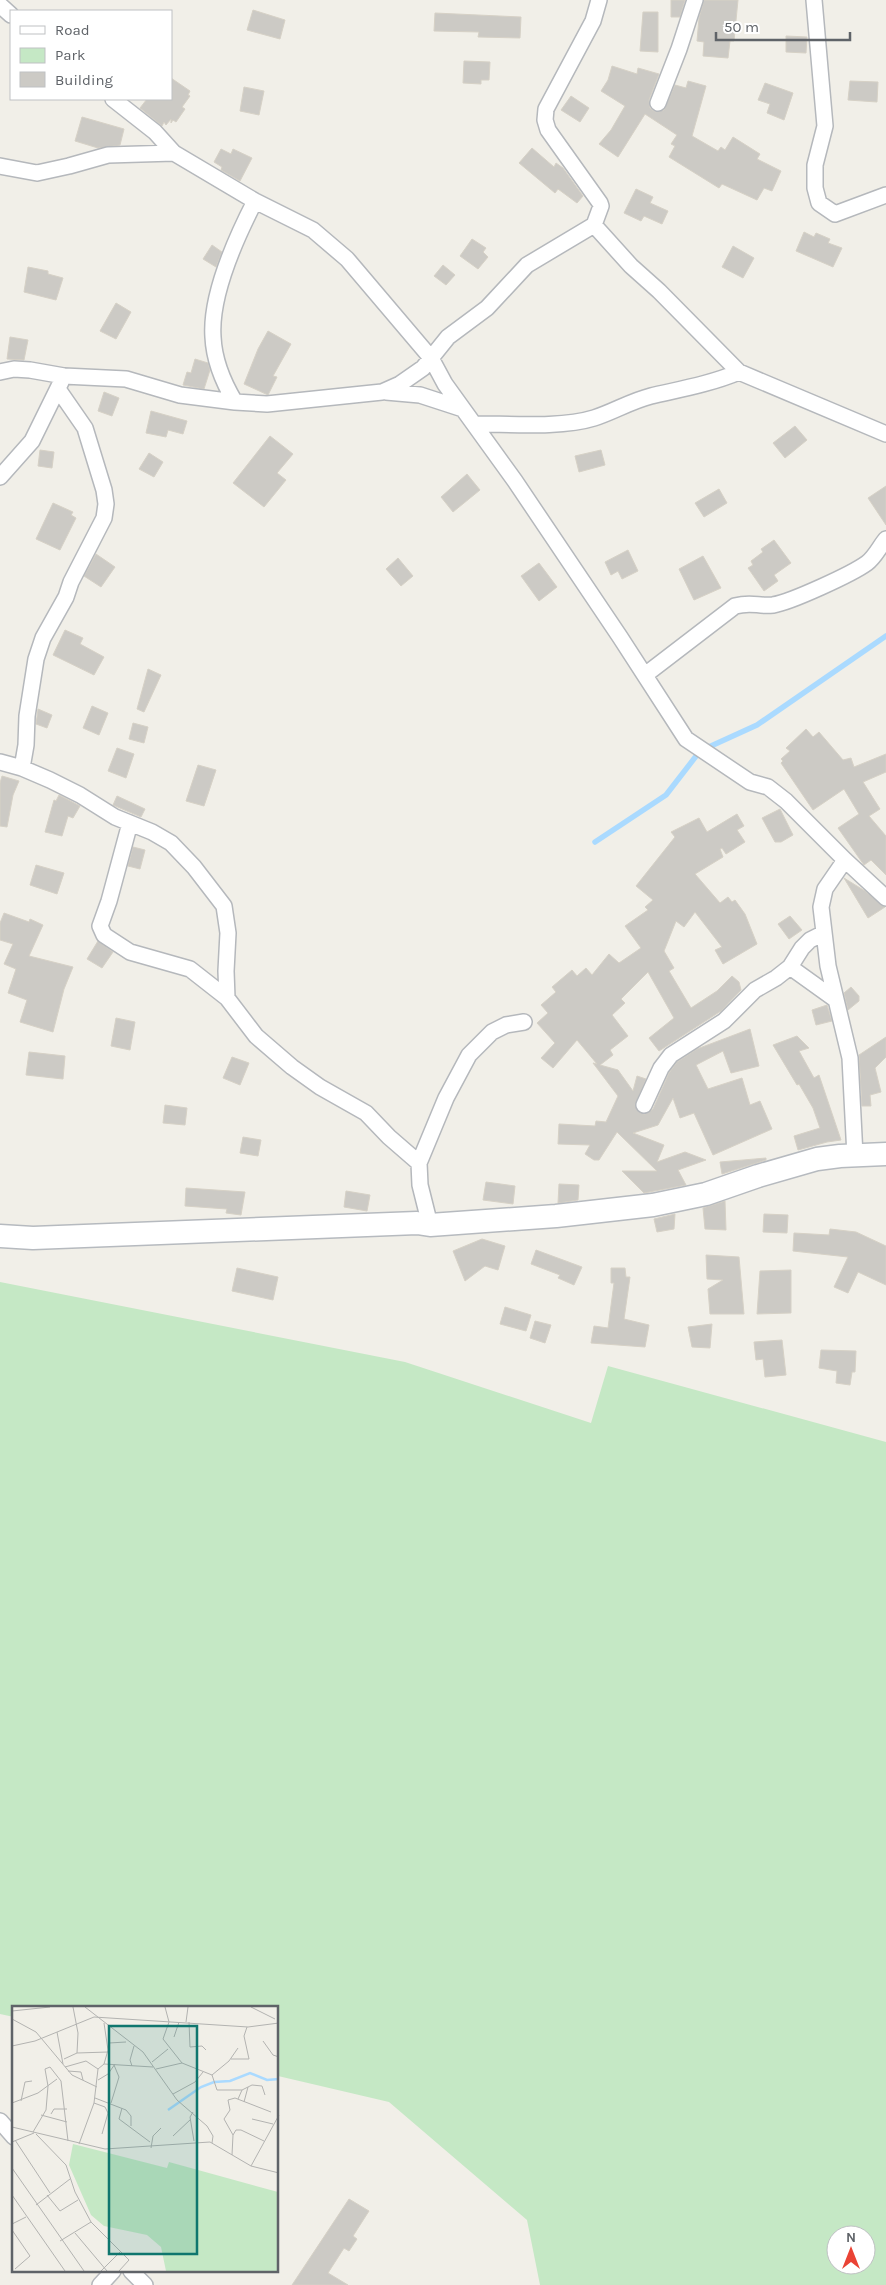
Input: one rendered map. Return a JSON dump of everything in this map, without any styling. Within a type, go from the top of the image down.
[{"type":"street","points":[[382,392],[400,384],[422,368],[448,337],[486,308],[528,265],[594,225],[600,203],[548,130],[545,120],[546,109],[593,21],[599,0]]},
{"type":"street","points":[[658,103],[680,49],[695,0]]},
{"type":"street","points":[[814,0],[825,126],[815,166],[815,188],[820,202],[835,214],[886,195]]},
{"type":"street","points":[[0,5],[10,14]]},
{"type":"street","points":[[115,100],[155,132],[174,153],[255,201],[313,230],[347,259],[431,358],[445,384],[476,424],[686,739],[750,782],[768,788],[786,800],[845,860],[886,898]]},
{"type":"street","points":[[0,166],[37,173],[108,155],[174,153]]},
{"type":"street","points":[[234,402],[221,377],[213,336],[218,295],[236,239],[255,201]]},
{"type":"street","points":[[594,225],[631,266],[659,290],[739,372],[886,434]]},
{"type":"street","points":[[0,372],[14,369],[30,370],[61,382],[126,379],[180,394],[234,402],[267,404],[382,392],[420,394],[463,409]]},
{"type":"street","points":[[476,424],[550,424],[594,418],[651,396],[700,386],[739,372]]},
{"type":"street","points":[[0,477],[32,441],[61,382]]},
{"type":"street","points":[[22,768],[27,716],[36,660],[43,638],[66,597],[71,582],[104,518],[106,504],[104,490],[86,428],[61,382]]},
{"type":"street","points":[[645,675],[735,606],[748,602],[771,605],[789,601],[869,562],[886,539]]},
{"type":"street","points":[[0,762],[22,768],[80,795],[109,814],[152,832],[171,843],[194,867],[224,906],[228,933],[227,998]]},
{"type":"street","points":[[130,823],[100,930],[104,935],[130,952],[190,969],[227,998],[256,1036],[292,1067],[320,1087],[366,1112],[389,1137],[419,1163]]},
{"type":"street","points":[[845,860],[825,888],[821,907],[828,966],[850,1058],[855,1156]]},
{"type":"street","points":[[644,1104],[661,1068],[671,1055],[724,1021],[755,990],[776,978],[790,967],[802,948],[810,940],[824,933]]},
{"type":"street","points":[[790,967],[836,1000]]},
{"type":"street","points":[[430,1225],[420,1185],[419,1163],[446,1098],[469,1055],[492,1032],[506,1025],[524,1022]]},
{"type":"street","points":[[0,1236],[33,1238],[417,1223],[430,1225],[556,1216],[653,1205],[706,1194],[750,1178],[817,1159],[886,1154]]},
{"type":"street","points":[[0,2121],[12,2135]]},
{"type":"street","points":[[100,2285],[112,2272]]},
{"type":"street","points":[[132,2272],[145,2285]]},
{"type":"green space","points":[[0,1282],[405,1362],[591,1423],[608,1366],[886,1442],[886,2285],[540,2285],[527,2220],[389,2102],[279,2076],[279,2006],[12,2006],[12,2017],[0,2014]]},
{"type":"building","points":[[671,0],[685,0],[680,17],[671,17]]},
{"type":"building","points":[[704,0],[738,0],[734,41],[730,41],[728,58],[703,56],[704,42],[697,41],[699,18]]},
{"type":"building","points":[[253,10],[285,20],[280,39],[247,30]]},
{"type":"building","points":[[643,12],[658,12],[658,52],[640,51]]},
{"type":"building","points":[[435,13],[521,17],[520,38],[478,37],[479,32],[434,31]]},
{"type":"building","points":[[786,36],[807,37],[806,53],[786,52]]},
{"type":"building","points":[[464,61],[490,62],[489,80],[481,80],[481,84],[463,83]]},
{"type":"building","points":[[612,66],[637,74],[638,68],[659,74],[649,100],[650,108],[655,112],[664,110],[675,85],[686,88],[688,81],[706,86],[692,136],[718,151],[721,147],[725,150],[733,137],[760,154],[757,159],[781,171],[772,191],[764,188],[757,200],[722,184],[719,188],[669,157],[675,146],[671,144],[677,135],[645,114],[618,157],[599,144],[611,130],[625,106],[601,91],[608,80]]},
{"type":"building","points":[[172,79],[190,91],[188,95],[190,96],[182,107],[185,109],[176,122],[173,120],[171,123],[171,119],[166,125],[164,122],[162,126],[140,108],[146,100],[172,100]]},
{"type":"building","points":[[850,81],[878,82],[877,102],[848,100]]},
{"type":"building","points":[[765,83],[793,93],[784,120],[767,113],[770,104],[758,100]]},
{"type":"building","points":[[244,87],[264,91],[259,115],[240,111]]},
{"type":"building","points":[[571,96],[589,108],[580,122],[561,110]]},
{"type":"building","points":[[82,117],[124,129],[120,145],[98,148],[75,141]]},
{"type":"building","points":[[532,148],[554,167],[556,163],[563,168],[583,196],[577,203],[558,189],[555,193],[519,163]]},
{"type":"building","points":[[221,149],[231,154],[233,149],[252,158],[240,181],[221,170],[222,167],[214,162]]},
{"type":"building","points":[[636,189],[653,197],[650,203],[668,211],[662,224],[644,216],[641,221],[624,213]]},
{"type":"building","points":[[804,232],[814,237],[816,233],[830,239],[828,243],[842,248],[833,267],[796,251]]},
{"type":"building","points":[[472,239],[486,248],[483,252],[488,257],[478,269],[460,256]]},
{"type":"building","points":[[212,245],[222,252],[216,267],[203,259]]},
{"type":"building","points":[[733,246],[754,258],[743,278],[722,267]]},
{"type":"building","points":[[443,265],[455,275],[446,285],[434,276]]},
{"type":"building","points":[[28,267],[48,271],[48,274],[63,278],[56,300],[24,292]]},
{"type":"building","points":[[116,303],[131,312],[116,339],[100,331]]},
{"type":"building","points":[[268,331],[291,344],[273,376],[277,377],[268,395],[244,384],[258,349]]},
{"type":"building","points":[[10,337],[28,340],[24,360],[7,359]]},
{"type":"building","points":[[195,359],[208,363],[210,370],[204,389],[183,385],[187,372],[191,373]]},
{"type":"building","points":[[104,392],[119,398],[112,416],[98,411]]},
{"type":"building","points":[[151,411],[187,421],[183,434],[168,430],[166,437],[146,433]]},
{"type":"building","points":[[795,426],[807,440],[785,458],[773,443]]},
{"type":"building","points":[[270,436],[293,454],[277,473],[286,480],[264,507],[233,483]]},
{"type":"building","points":[[40,450],[54,452],[52,468],[38,466]]},
{"type":"building","points":[[601,450],[605,465],[579,472],[575,456]]},
{"type":"building","points":[[149,453],[163,462],[154,477],[139,469]]},
{"type":"building","points":[[467,474],[480,490],[453,512],[441,497]]},
{"type":"building","points":[[886,486],[886,525],[868,498]]},
{"type":"building","points":[[719,489],[727,503],[704,517],[695,503]]},
{"type":"building","points":[[53,503],[73,512],[71,515],[76,518],[60,550],[36,539]]},
{"type":"building","points":[[774,540],[791,563],[774,575],[778,581],[764,591],[748,568],[753,565],[751,561],[763,552],[761,549]]},
{"type":"building","points":[[628,550],[638,571],[622,579],[618,571],[611,575],[605,562]]},
{"type":"building","points":[[96,554],[115,567],[101,587],[84,576]]},
{"type":"building","points":[[703,556],[721,588],[694,600],[679,569]]},
{"type":"building","points":[[398,558],[413,576],[401,586],[386,569]]},
{"type":"building","points":[[539,563],[557,587],[539,601],[521,576]]},
{"type":"building","points":[[65,630],[83,638],[80,644],[104,657],[94,675],[53,655]]},
{"type":"building","points":[[148,669],[161,675],[144,712],[137,709]]},
{"type":"building","points":[[92,706],[108,713],[99,735],[83,728]]},
{"type":"building","points":[[38,709],[52,715],[47,728],[36,724]]},
{"type":"building","points":[[133,723],[148,727],[144,743],[129,739]]},
{"type":"building","points":[[806,729],[813,737],[819,732],[843,760],[851,758],[854,767],[886,754],[886,772],[863,782],[880,809],[869,816],[886,836],[886,875],[871,860],[864,865],[838,828],[859,814],[844,789],[813,810],[781,763],[783,761],[781,759],[790,751],[786,748]]},
{"type":"building","points":[[117,748],[134,754],[126,778],[108,771]]},
{"type":"building","points":[[198,765],[216,770],[204,806],[186,801]]},
{"type":"building","points":[[2,776],[19,781],[13,795],[7,827],[0,826],[0,783]]},
{"type":"building","points":[[59,795],[80,806],[73,818],[68,816],[62,836],[45,832],[54,800],[56,801]]},
{"type":"building","points":[[117,796],[145,809],[141,817],[113,805]]},
{"type":"building","points":[[780,809],[793,835],[781,842],[775,842],[762,818]]},
{"type":"building","points":[[737,814],[744,826],[737,830],[745,842],[726,854],[722,848],[720,849],[723,857],[695,874],[720,903],[728,897],[732,902],[735,900],[745,914],[757,944],[723,964],[715,950],[722,947],[695,912],[684,927],[676,921],[664,951],[674,968],[669,971],[691,1008],[717,991],[732,976],[739,982],[741,990],[721,1011],[659,1051],[649,1038],[674,1018],[648,972],[621,999],[625,1003],[612,1015],[628,1036],[610,1050],[613,1055],[600,1065],[618,1070],[633,1091],[637,1076],[646,1079],[635,1105],[640,1113],[645,1114],[653,1109],[669,1073],[677,1062],[697,1049],[750,1029],[759,1066],[731,1073],[723,1051],[696,1065],[708,1089],[742,1078],[750,1105],[760,1101],[772,1129],[713,1155],[694,1113],[680,1118],[673,1098],[658,1125],[633,1133],[664,1145],[657,1162],[685,1152],[706,1160],[678,1170],[686,1185],[644,1193],[622,1171],[657,1171],[617,1132],[599,1160],[594,1160],[585,1154],[590,1145],[558,1144],[559,1124],[595,1126],[596,1121],[606,1122],[618,1096],[593,1063],[597,1064],[577,1040],[553,1068],[541,1058],[555,1043],[537,1023],[548,1013],[541,1005],[556,992],[552,987],[572,970],[577,976],[586,968],[592,975],[609,954],[619,963],[641,948],[625,926],[648,910],[645,907],[653,900],[636,886],[675,837],[671,832],[699,818],[707,832]]},
{"type":"building","points":[[133,847],[145,850],[140,869],[128,866]]},
{"type":"building","points":[[36,865],[64,873],[57,894],[30,885]]},
{"type":"building","points":[[844,878],[865,891],[885,907],[868,918]]},
{"type":"building","points":[[4,913],[29,922],[30,919],[43,925],[29,956],[73,967],[64,989],[53,1032],[20,1022],[27,1000],[8,993],[16,969],[4,964],[13,944],[0,940],[0,923]]},
{"type":"building","points":[[790,916],[802,930],[789,939],[778,924]]},
{"type":"building","points":[[98,941],[113,952],[102,968],[87,959]]},
{"type":"building","points":[[851,987],[859,996],[859,1001],[848,1010],[844,993]]},
{"type":"building","points":[[827,1005],[832,1021],[816,1025],[812,1010]]},
{"type":"building","points":[[116,1018],[135,1022],[130,1050],[111,1046]]},
{"type":"building","points":[[797,1036],[809,1048],[799,1051],[814,1078],[819,1075],[841,1140],[798,1150],[794,1136],[820,1128],[813,1108],[773,1045]]},
{"type":"building","points":[[886,1037],[886,1057],[875,1068],[881,1092],[870,1095],[871,1106],[862,1106],[859,1055]]},
{"type":"building","points":[[29,1052],[65,1056],[63,1079],[26,1075]]},
{"type":"building","points":[[232,1057],[249,1063],[240,1085],[223,1078]]},
{"type":"building","points":[[165,1105],[187,1108],[185,1125],[163,1123]]},
{"type":"building","points":[[243,1137],[261,1140],[258,1156],[240,1153]]},
{"type":"building","points":[[766,1158],[766,1160],[722,1174],[720,1162]]},
{"type":"building","points":[[486,1182],[515,1186],[513,1204],[483,1200]]},
{"type":"building","points":[[559,1184],[579,1185],[578,1200],[558,1203]]},
{"type":"building","points":[[186,1188],[245,1192],[241,1215],[226,1213],[227,1209],[185,1206]]},
{"type":"building","points":[[346,1191],[370,1195],[367,1211],[344,1207]]},
{"type":"building","points":[[725,1201],[726,1230],[705,1229],[703,1208]]},
{"type":"building","points":[[675,1214],[674,1229],[657,1232],[654,1219]]},
{"type":"building","points":[[764,1214],[788,1215],[787,1233],[763,1232]]},
{"type":"building","points":[[830,1229],[856,1232],[886,1246],[886,1285],[858,1272],[848,1293],[834,1287],[848,1257],[793,1251],[794,1233],[829,1235]]},
{"type":"building","points":[[482,1239],[505,1246],[498,1270],[485,1266],[465,1281],[453,1251]]},
{"type":"building","points":[[536,1250],[582,1267],[574,1285],[558,1278],[560,1275],[531,1264]]},
{"type":"building","points":[[706,1255],[739,1257],[744,1314],[710,1314],[708,1289],[723,1280],[707,1279]]},
{"type":"building","points":[[237,1268],[278,1277],[273,1300],[232,1291]]},
{"type":"building","points":[[611,1268],[625,1268],[626,1277],[630,1277],[624,1319],[649,1325],[645,1347],[591,1343],[594,1326],[608,1328],[614,1283],[611,1283]]},
{"type":"building","points":[[791,1270],[791,1313],[757,1314],[760,1271]]},
{"type":"building","points":[[505,1307],[531,1315],[526,1331],[500,1324]]},
{"type":"building","points":[[535,1321],[551,1325],[545,1343],[530,1338]]},
{"type":"building","points":[[712,1324],[710,1348],[692,1347],[688,1327]]},
{"type":"building","points":[[782,1340],[786,1375],[765,1377],[763,1359],[756,1360],[754,1342]]},
{"type":"building","points":[[821,1350],[856,1351],[855,1372],[852,1372],[850,1385],[836,1383],[837,1371],[819,1368]]},
{"type":"building","points":[[349,2199],[369,2211],[353,2236],[357,2239],[349,2251],[344,2248],[328,2273],[348,2285],[292,2285]]},
{"type":"waterway","points":[[595,842],[666,795],[700,751],[757,725],[886,636]]}]
